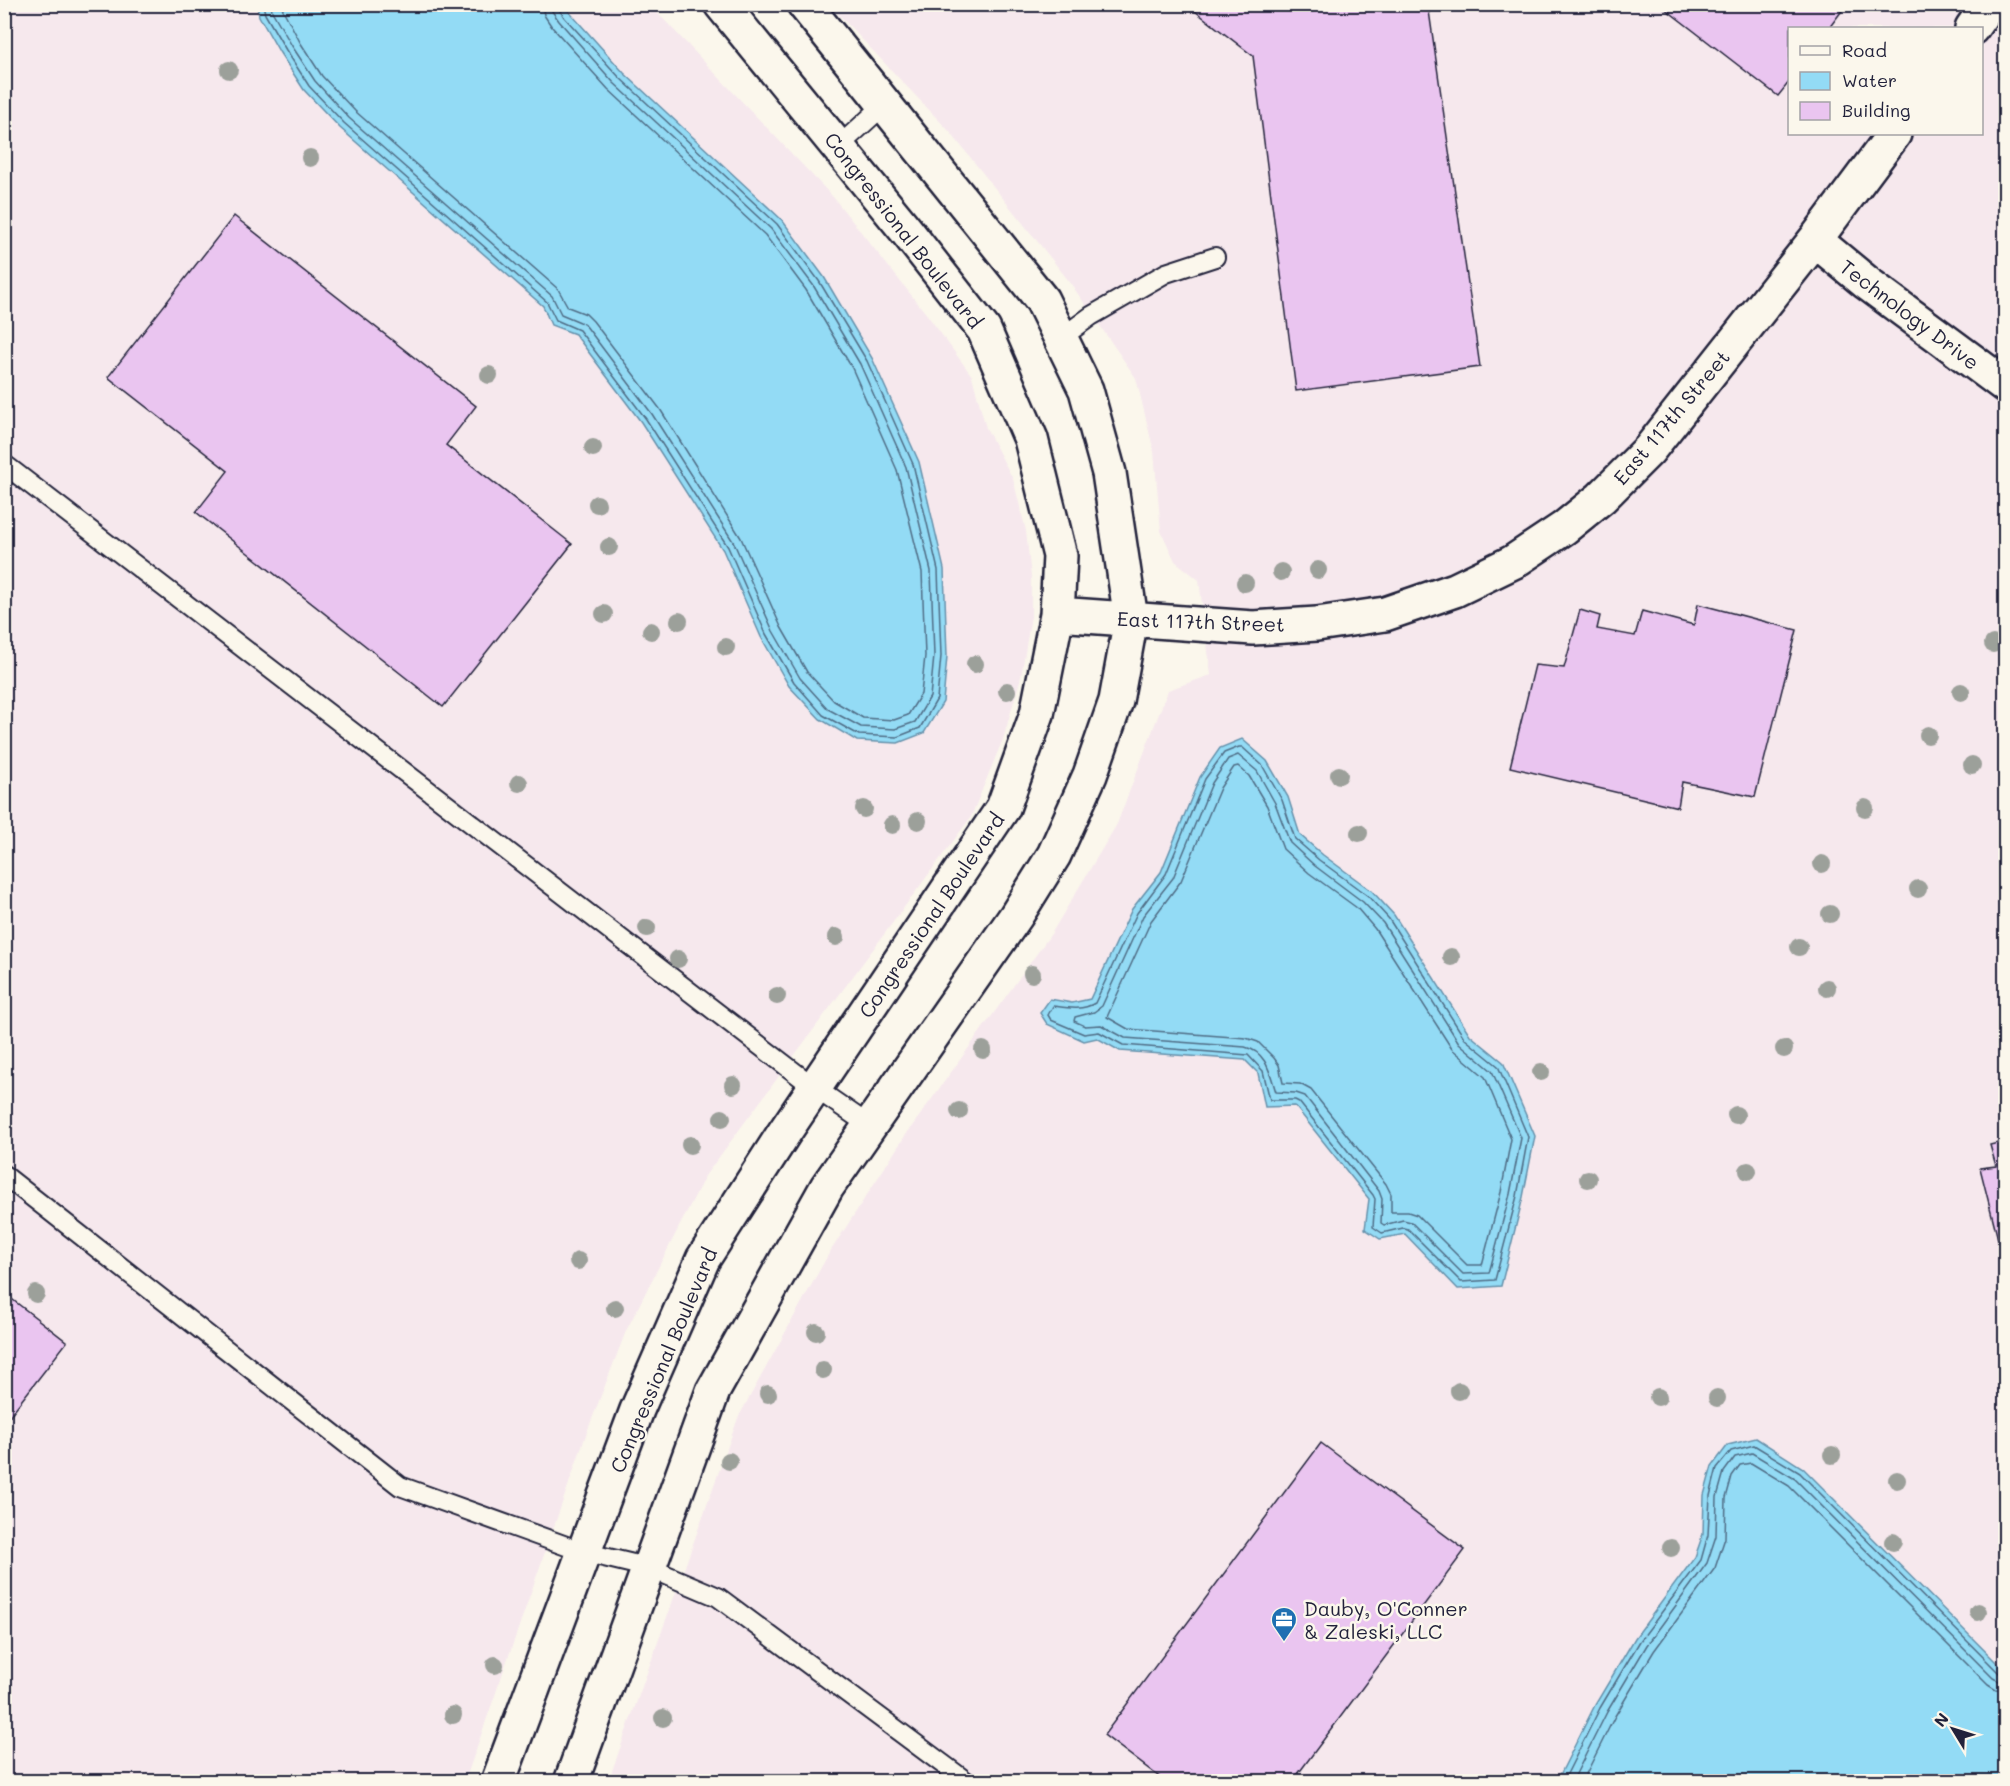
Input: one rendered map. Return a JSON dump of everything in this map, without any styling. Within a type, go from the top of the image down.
[{"type":"street","name":"Congressional Boulevard","points":[[498,1782],[637,1410],[703,1259],[1003,808],[1037,714],[1057,614],[1060,555],[1031,439],[984,330],[721,4]]},
{"type":"street","points":[[571,1782],[713,1391],[827,1186],[1016,916],[1054,855],[1090,775],[1116,701],[1131,619],[1109,473],[1086,390],[1042,300],[804,4]]},
{"type":"street","points":[[1973,27],[1989,4]]},
{"type":"street","name":"East 117th Street","points":[[1057,614],[1253,628],[1340,621],[1385,614],[1455,590],[1513,562],[1564,528],[1601,498],[1649,450],[1815,240],[1893,135]]},
{"type":"street","name":"Technology Drive","points":[[1815,240],[1867,283],[2006,386]]},
{"type":"lane","points":[[838,147],[884,105]]},
{"type":"lane","points":[[1061,338],[1091,316],[1166,273],[1215,257]]},
{"type":"lane","points":[[4,464],[815,1088],[870,1126]]},
{"type":"lane","points":[[4,1175],[400,1486],[584,1552],[650,1568],[718,1597],[967,1782]]},
{"type":"shaded area","points":[[5,5],[650,5],[833,197],[928,316],[972,376],[986,428],[1013,479],[1026,531],[1031,577],[1031,616],[1021,677],[1003,739],[971,817],[705,1176],[626,1331],[587,1432],[465,1781],[5,1782]]},
{"type":"shaded area","points":[[831,5],[2005,5],[2005,1781],[608,1782],[738,1418],[828,1255],[905,1136],[1051,934],[1117,824],[1168,690],[1211,675],[1199,580],[1175,561],[1161,531],[1154,452],[1136,378],[1069,281],[950,132]]},
{"type":"water","points":[[257,5],[563,5],[624,73],[782,220],[824,277],[872,358],[919,462],[944,569],[947,656],[943,702],[924,733],[898,743],[857,741],[820,719],[789,686],[761,637],[723,550],[641,422],[575,334],[551,325],[543,306],[340,128],[304,90],[259,16]]},
{"type":"water","points":[[1242,739],[1267,761],[1288,797],[1300,835],[1372,891],[1394,915],[1470,1035],[1503,1062],[1535,1136],[1501,1286],[1458,1289],[1405,1234],[1380,1239],[1365,1229],[1369,1199],[1295,1106],[1265,1107],[1258,1073],[1245,1060],[1120,1051],[1097,1038],[1084,1041],[1047,1024],[1040,1013],[1050,999],[1072,1003],[1090,999],[1132,909],[1161,872],[1200,777],[1220,748]]},
{"type":"water","points":[[1756,1438],[1803,1468],[2005,1671],[2005,1781],[1557,1781],[1595,1705],[1635,1638],[1695,1557],[1703,1534],[1704,1495],[1712,1466],[1728,1445]]},
{"type":"building","points":[[1186,4],[1428,4],[1480,367],[1296,391],[1253,56]]},
{"type":"building","points":[[1659,4],[1847,4],[1830,27],[1788,27],[1788,84],[1778,96]]},
{"type":"building","points":[[234,216],[476,406],[446,445],[572,544],[443,707],[196,512],[228,471],[108,377]]},
{"type":"building","points":[[1698,604],[1797,630],[1755,797],[1682,782],[1678,807],[1510,767],[1535,665],[1564,668],[1580,610],[1600,616],[1597,629],[1635,636],[1642,611],[1694,625]]},
{"type":"building","points":[[2006,1141],[2006,1271],[1980,1168],[1996,1166],[1990,1145]]},
{"type":"building","points":[[4,1293],[67,1342],[4,1423]]},
{"type":"building","name":"Dauby, O'Conner & Zaleski, LLC","points":[[1321,1443],[1465,1550],[1292,1782],[1166,1782],[1104,1735]]},
{"type":"place","name":"Dauby, O'Conner & Zaleski, LLC","points":[[1284,1643]]}]
